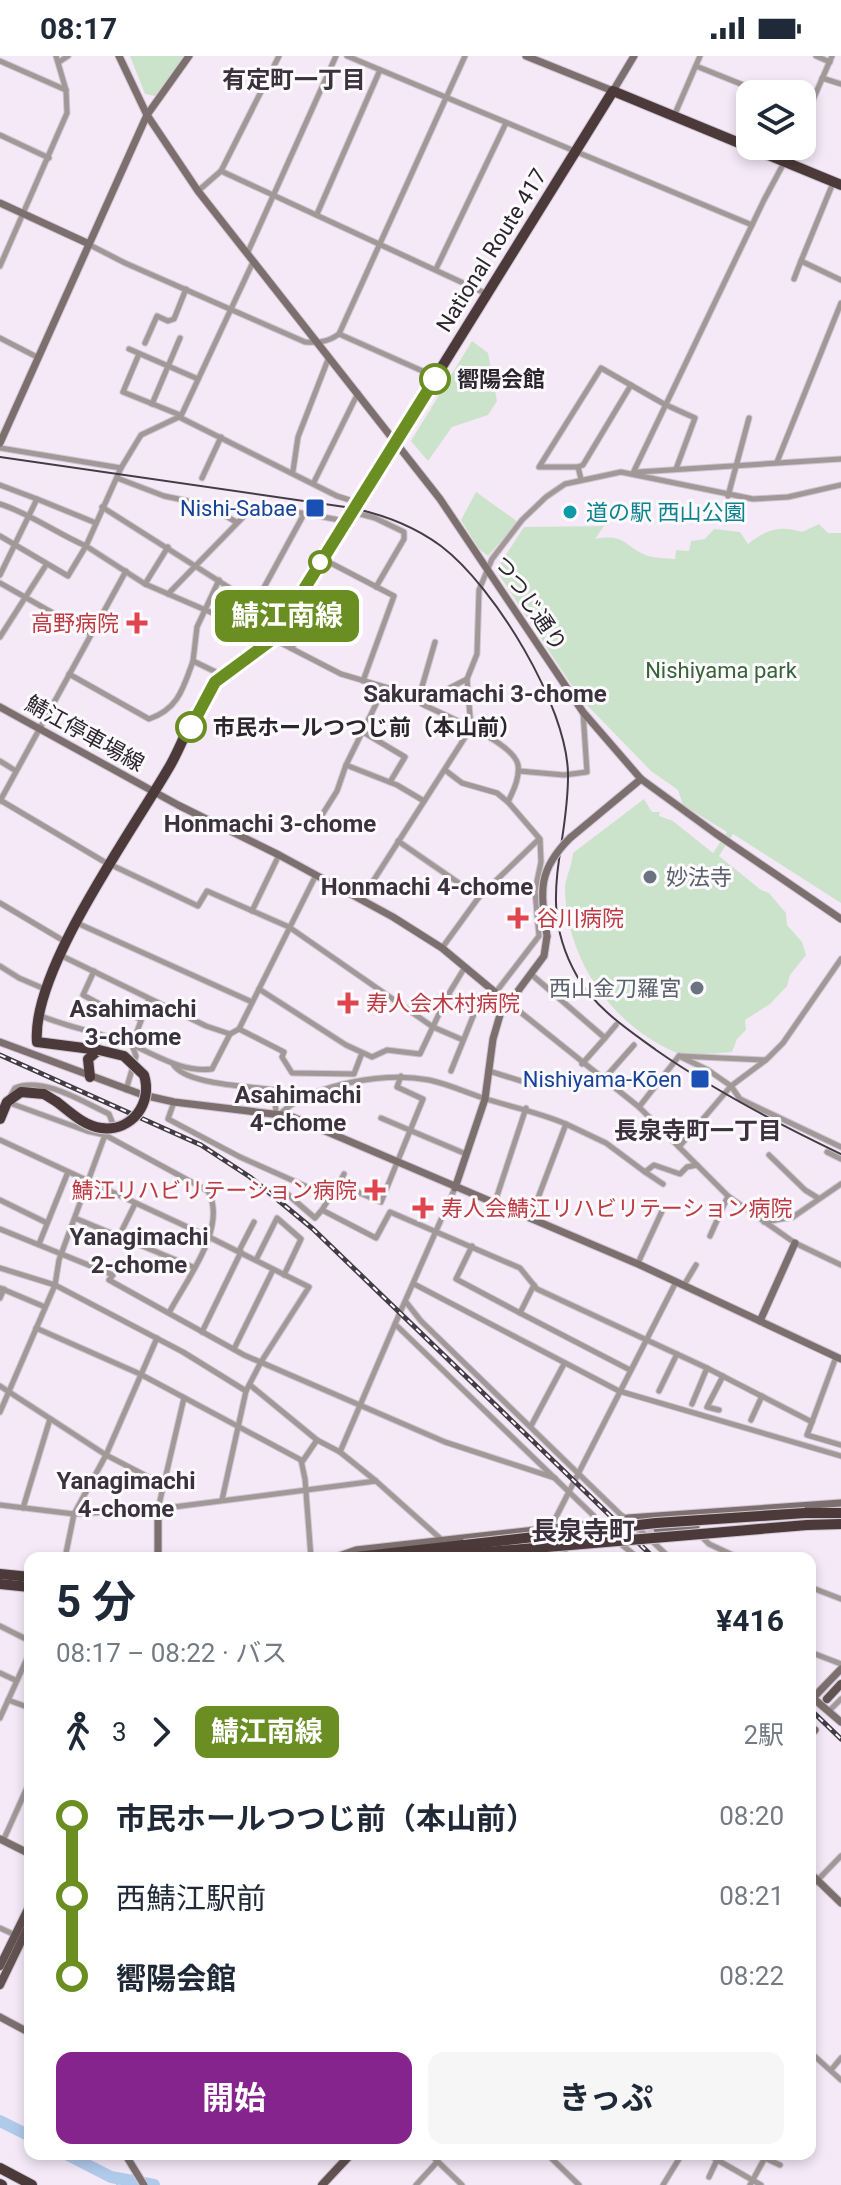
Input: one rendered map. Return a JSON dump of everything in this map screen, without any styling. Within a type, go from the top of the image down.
[{"type":"highway","points":[[613,91],[837,183]]},
{"type":"highway","name":"National Route 417","points":[[37,1048],[39,1015],[66,942],[215,682],[273,639],[613,91]]},
{"type":"highway","name":"National Route 417","points":[[153,790],[208,687],[220,674],[273,639]]},
{"type":"highway","points":[[0,1119],[13,1096],[31,1091],[44,1094],[86,1123],[100,1128],[117,1127],[137,1114],[147,1098],[144,1075],[124,1056],[99,1050],[37,1048]]},
{"type":"highway","points":[[90,1077],[88,1059],[99,1050]]},
{"type":"highway","points":[[435,1552],[656,1523],[806,1519],[841,1513]]},
{"type":"highway","points":[[806,1519],[841,1527]]},
{"type":"highway","points":[[456,1552],[464,1550]]},
{"type":"highway","points":[[0,1574],[24,1576]]},
{"type":"highway","points":[[0,1584],[24,1586]]},
{"type":"highway","points":[[0,2168],[32,2185]]},
{"type":"main road","points":[[827,1699],[841,1684]]},
{"type":"main road","points":[[0,1966],[23,1939]]},
{"type":"main road","points":[[0,1985],[23,1939]]},
{"type":"main road","points":[[322,2185],[345,2160]]},
{"type":"street","points":[[0,266],[67,113],[66,90],[58,59],[68,56]]},
{"type":"street","name":"つつじ通り","points":[[119,56],[147,115],[198,191],[397,442],[488,569],[583,712],[641,779],[841,919]]},
{"type":"street","points":[[121,468],[0,446],[87,243],[147,115],[189,56]]},
{"type":"street","points":[[198,191],[221,171],[279,56]]},
{"type":"street","points":[[247,254],[336,56]]},
{"type":"street","points":[[347,56],[752,225]]},
{"type":"street","points":[[0,203],[305,342],[319,343],[339,334],[465,56]]},
{"type":"street","points":[[526,56],[613,91],[634,56]]},
{"type":"street","points":[[546,65],[552,56]]},
{"type":"street","points":[[674,116],[700,56]]},
{"type":"street","points":[[816,56],[831,59],[816,89]]},
{"type":"street","points":[[0,61],[66,90]]},
{"type":"street","points":[[696,66],[736,82]]},
{"type":"street","points":[[317,214],[380,70]]},
{"type":"street","points":[[822,78],[841,84]]},
{"type":"street","points":[[436,269],[506,123]]},
{"type":"street","points":[[0,135],[49,158]]},
{"type":"street","points":[[633,473],[752,225],[787,160]]},
{"type":"street","points":[[221,171],[488,295]]},
{"type":"street","points":[[794,279],[837,183]]},
{"type":"street","points":[[0,536],[68,576],[86,546],[121,468],[141,435],[180,416],[253,261]]},
{"type":"street","points":[[801,261],[841,280]]},
{"type":"street","points":[[145,343],[157,316],[168,321],[174,319],[186,289]]},
{"type":"street","points":[[777,462],[841,303]]},
{"type":"street","points":[[339,334],[436,377]]},
{"type":"street","points":[[0,338],[37,357]]},
{"type":"street","points":[[152,404],[180,338]]},
{"type":"street","points":[[129,349],[198,379]]},
{"type":"street","points":[[139,354],[123,392],[180,416],[314,482],[337,496],[350,511]]},
{"type":"street","points":[[293,471],[304,420],[330,357]]},
{"type":"street","points":[[631,385],[583,465],[539,467],[601,368],[695,418],[676,469]]},
{"type":"street","points":[[314,482],[358,392]]},
{"type":"street","points":[[728,496],[749,418]]},
{"type":"street","points":[[202,478],[221,437]]},
{"type":"street","points":[[361,900],[471,728],[467,679],[477,654],[477,599],[488,569],[513,531],[535,507],[565,484],[581,479],[676,469],[763,467],[777,462],[841,459]]},
{"type":"street","points":[[578,467],[581,479]]},
{"type":"street","points":[[633,473],[728,496],[788,497],[841,485]]},
{"type":"street","points":[[117,478],[164,496],[207,505],[236,522]]},
{"type":"street","points":[[0,485],[96,523]]},
{"type":"street","points":[[0,575],[37,499]]},
{"type":"street","points":[[0,504],[86,546],[145,584],[273,639],[341,674],[419,697],[434,696],[467,679]]},
{"type":"street","points":[[102,507],[255,604]]},
{"type":"street","points":[[168,594],[251,509],[269,507],[304,514],[350,511],[375,518],[404,532],[404,539],[376,587]]},
{"type":"street","points":[[252,630],[255,604],[304,514]]},
{"type":"street","points":[[145,584],[168,547]]},
{"type":"street","points":[[322,558],[394,596],[363,681]]},
{"type":"street","points":[[0,637],[46,565]]},
{"type":"street","points":[[126,571],[0,801],[110,864],[198,906],[207,891],[289,927],[433,1027],[463,1040]]},
{"type":"street","points":[[69,674],[149,719],[167,713],[179,696],[193,661],[197,627],[219,580]]},
{"type":"street","points":[[0,583],[90,634]]},
{"type":"street","points":[[291,648],[313,624],[356,628]]},
{"type":"street","points":[[435,642],[419,697],[422,704],[471,728],[513,754],[519,771],[508,802]]},
{"type":"street","points":[[193,661],[220,674]]},
{"type":"street","points":[[322,815],[337,791],[346,765],[381,694],[381,687]]},
{"type":"street","name":"鯖江停車場線","points":[[0,707],[361,900],[442,948],[508,1003]]},
{"type":"street","points":[[519,771],[564,775],[587,772],[583,712]]},
{"type":"street","points":[[363,732],[405,757],[390,782]]},
{"type":"street","points":[[0,761],[16,771]]},
{"type":"street","points":[[346,765],[390,782],[424,801]]},
{"type":"street","points":[[445,770],[462,783],[497,793],[540,839],[541,862],[535,891],[539,936],[496,992]]},
{"type":"street","points":[[340,1452],[455,1188],[485,1099],[493,1039],[508,1003],[544,956],[547,936],[541,886],[547,867],[570,838],[641,779]]},
{"type":"street","points":[[442,948],[479,897],[540,839]]},
{"type":"street","points":[[398,841],[479,897]]},
{"type":"street","points":[[527,851],[541,862]]},
{"type":"street","points":[[252,911],[279,855]]},
{"type":"street","points":[[39,1015],[78,1031],[132,1045],[173,1064],[212,1069],[230,1034],[239,1029],[316,875]]},
{"type":"street","points":[[0,903],[66,942]]},
{"type":"street","points":[[76,922],[252,1002]]},
{"type":"street","points":[[61,955],[206,1026],[230,1034]]},
{"type":"street","points":[[679,1147],[731,1086],[783,1043],[841,959]]},
{"type":"street","points":[[0,966],[48,990]]},
{"type":"street","points":[[259,989],[362,1053],[372,1057],[381,1056],[387,1050],[420,1054],[465,966]]},
{"type":"street","points":[[94,971],[83,995],[122,1016],[128,1014],[140,1019]]},
{"type":"street","points":[[532,975],[605,1038]]},
{"type":"street","points":[[448,995],[474,1014],[451,1071]]},
{"type":"street","points":[[126,1090],[136,1062],[132,1045],[149,999]]},
{"type":"street","points":[[508,1003],[639,1107],[728,1196],[795,1243],[841,1265]]},
{"type":"street","points":[[582,1064],[616,1025]]},
{"type":"street","points":[[239,1029],[284,1052],[282,1057],[294,1074],[354,1074],[362,1053]]},
{"type":"street","points":[[0,1042],[37,1048],[90,1077],[126,1090],[174,1102],[279,1113],[638,1264],[839,1358],[804,1444]]},
{"type":"street","points":[[603,1080],[634,1045]]},
{"type":"street","points":[[679,1056],[766,1060]]},
{"type":"street","points":[[679,1056],[731,1086],[740,1099],[841,1147]]},
{"type":"street","points":[[639,1107],[679,1056]]},
{"type":"street","points":[[173,1064],[184,1075],[197,1079],[274,1090],[279,1113]]},
{"type":"street","points":[[489,1071],[534,1085]]},
{"type":"street","points":[[279,1113],[312,1095],[339,1086],[401,1076],[441,1083],[485,1099],[526,1108],[566,1124],[606,1143],[663,1184]]},
{"type":"street","points":[[339,1184],[381,1202],[423,1099],[397,1087],[401,1076]]},
{"type":"street","points":[[0,1412],[55,1285],[62,1254],[105,1135],[113,1124],[112,1116],[35,1084],[20,1085],[7,1102],[105,1135],[208,1191],[214,1201],[209,1237],[169,1315],[261,1362],[445,1442],[555,1478]]},
{"type":"street","points":[[174,1102],[168,1119],[240,1157],[330,1197]]},
{"type":"street","points":[[494,1205],[526,1108]]},
{"type":"street","points":[[381,1118],[466,1154]]},
{"type":"street","points":[[530,1219],[566,1124]]},
{"type":"street","points":[[0,1140],[240,1251],[309,1287],[248,1388],[222,1500]]},
{"type":"street","points":[[827,1152],[841,1159]]},
{"type":"street","points":[[769,1155],[805,1190],[818,1198]]},
{"type":"street","points":[[645,1172],[654,1165],[680,1174],[687,1167],[697,1165]]},
{"type":"street","points":[[39,1244],[68,1172]]},
{"type":"street","points":[[286,1193],[315,1218],[344,1174]]},
{"type":"street","points":[[763,1222],[793,1217],[841,1184]]},
{"type":"street","points":[[710,1236],[728,1196]]},
{"type":"street","points":[[0,1200],[47,1223]]},
{"type":"street","points":[[119,1236],[135,1204]]},
{"type":"street","points":[[638,1264],[663,1209]]},
{"type":"street","points":[[322,1210],[376,1238],[390,1212],[438,1231],[520,1268],[534,1285],[812,1422]]},
{"type":"street","points":[[256,1260],[277,1218],[301,1239],[284,1275]]},
{"type":"street","points":[[77,1219],[193,1267]]},
{"type":"street","points":[[202,1332],[254,1222]]},
{"type":"street","points":[[0,1229],[113,1275],[109,1280],[170,1311]]},
{"type":"street","points":[[760,1321],[795,1243]]},
{"type":"street","points":[[472,1246],[456,1279],[630,1370]]},
{"type":"street","points":[[537,1552],[646,1340],[680,1283],[696,1265]]},
{"type":"street","points":[[0,1268],[55,1285],[248,1388],[317,1440],[340,1452],[442,1540]]},
{"type":"street","points":[[234,1349],[273,1270]]},
{"type":"street","points":[[414,1284],[619,1391],[841,1456]]},
{"type":"street","points":[[520,1313],[534,1285]]},
{"type":"street","points":[[0,1298],[2,1288],[45,1307]]},
{"type":"street","points":[[406,1302],[421,1321],[621,1515],[664,1552]]},
{"type":"street","points":[[395,1324],[596,1518],[597,1546]]},
{"type":"street","points":[[36,1328],[140,1374],[238,1425],[302,1463]]},
{"type":"street","points":[[66,1552],[74,1514],[106,1455],[157,1338]]},
{"type":"street","points":[[659,1391],[677,1354]]},
{"type":"street","points":[[531,1426],[564,1364]]},
{"type":"street","points":[[692,1404],[707,1368]]},
{"type":"street","points":[[719,1410],[707,1407],[723,1376]]},
{"type":"street","points":[[0,1386],[106,1455],[162,1484]]},
{"type":"street","points":[[751,1420],[762,1396]]},
{"type":"street","points":[[158,1552],[158,1509],[162,1484],[184,1398]]},
{"type":"street","points":[[23,1508],[50,1419]]},
{"type":"street","points":[[807,1435],[841,1445]]},
{"type":"street","points":[[310,1552],[302,1463],[317,1440]]},
{"type":"street","points":[[0,1505],[74,1514],[158,1509],[376,1481]]},
{"type":"street","points":[[628,1518],[841,1503]]},
{"type":"street","points":[[691,1512],[701,1537],[728,1552]]},
{"type":"street","points":[[350,1552],[597,1523]]},
{"type":"street","points":[[657,1529],[696,1526]]},
{"type":"street","points":[[653,1541],[841,1527]]},
{"type":"street","points":[[543,1542],[584,1537]]},
{"type":"street","points":[[560,1552],[623,1543],[632,1552]]},
{"type":"street","points":[[816,1589],[841,1599]]},
{"type":"street","points":[[0,1626],[24,1638]]},
{"type":"street","points":[[816,1655],[841,1667],[816,1693]]},
{"type":"street","points":[[0,1718],[24,1663]]},
{"type":"street","points":[[0,1673],[15,1680]]},
{"type":"street","points":[[829,1711],[841,1699]]},
{"type":"street","points":[[8,1700],[24,1706]]},
{"type":"street","points":[[816,1700],[841,1722]]},
{"type":"street","points":[[24,1794],[2,1840],[24,1851]]},
{"type":"street","points":[[841,1856],[817,1880],[841,1903]]},
{"type":"street","points":[[0,1928],[23,1939]]},
{"type":"street","points":[[0,2017],[24,2030]]},
{"type":"street","points":[[816,2057],[841,2080]]},
{"type":"street","points":[[831,2070],[841,2058]]},
{"type":"street","points":[[129,2160],[144,2185]]},
{"type":"street","points":[[553,2160],[579,2185]]},
{"type":"street","points":[[663,2185],[678,2160]]},
{"type":"street","points":[[709,2177],[717,2160],[752,2183],[761,2185]]},
{"type":"street","points":[[752,2183],[764,2160]]},
{"type":"street","points":[[772,2160],[780,2165]]},
{"type":"street","points":[[416,2185],[438,2161],[462,2185]]},
{"type":"green space","points":[[130,56],[185,56],[155,96],[145,94]]},
{"type":"green space","points":[[472,341],[488,353],[497,401],[488,415],[452,427],[428,461],[411,441]]},
{"type":"green space","points":[[476,492],[518,522],[488,556],[479,549],[461,520]]},
{"type":"green space","name":"Nishiyama park","points":[[819,524],[828,533],[841,533],[841,903],[733,834],[719,856],[769,893],[786,913],[787,925],[802,942],[806,955],[790,975],[787,986],[770,1004],[745,1020],[746,1030],[737,1039],[732,1052],[677,1053],[653,1041],[632,1025],[597,987],[583,964],[574,940],[567,914],[566,881],[573,853],[644,799],[652,812],[660,812],[659,816],[673,821],[713,853],[727,832],[683,805],[678,790],[651,771],[580,698],[496,570],[524,527],[604,526],[595,539],[619,539],[648,556],[675,559],[676,550],[689,551],[691,541],[705,539],[714,529],[740,532],[748,544],[773,530],[802,532]]},
{"type":"waterway","points":[[0,2121],[24,2133]]},
{"type":"waterway","points":[[78,2160],[111,2177],[154,2185]]},
{"type":"waterway","points":[[117,2185],[120,2179]]},
{"type":"tunnel","points":[[584,1537],[657,1529]]},
{"type":"tunnel","points":[[816,1711],[827,1699]]},
{"type":"tram line","points":[[0,457],[352,508],[399,522],[441,546],[462,565],[505,618],[542,683],[555,715],[568,774],[557,875],[558,924],[577,976],[612,1017],[678,1065],[746,1106],[841,1154]]},
{"type":"railway","points":[[0,1055],[201,1145],[250,1177],[313,1229],[648,1552]]},
{"type":"railway","points":[[816,1715],[841,1739]]},
{"type":"bus line","name":"鯖江南線","points":[[191,727],[215,682],[273,639],[435,379]]},
{"type":"place","name":"嚮陽会館","points":[[435,379]]},
{"type":"place","name":"Nishi-Sabae","points":[[315,508]]},
{"type":"place","name":"道の駅 西山公園","points":[[570,512]]},
{"type":"place","name":"高野病院","points":[[137,623]]},
{"type":"place","name":"市民ホールつつじ前（本山前）","points":[[191,727]]},
{"type":"place","name":"妙法寺","points":[[650,877]]},
{"type":"place","name":"谷川病院","points":[[518,918]]},
{"type":"place","name":"西山金刀羅宮","points":[[697,988]]},
{"type":"place","name":"寿人会木村病院","points":[[348,1003]]},
{"type":"place","name":"Nishiyama-Kōen","points":[[700,1079]]},
{"type":"place","name":"鯖江リハビリテーション病院","points":[[375,1190]]},
{"type":"place","name":"寿人会鯖江リハビリテーション病院","points":[[423,1208]]},
{"type":"district","name":"有定町一丁目","points":[[294,80]]},
{"type":"district","name":"Sakuramachi 3-chome","points":[[485,694]]},
{"type":"district","name":"Honmachi 3-chome","points":[[270,824]]},
{"type":"district","name":"Honmachi 4-chome","points":[[427,887]]},
{"type":"district","name":"Asahimachi 3-chome","points":[[133,1023]]},
{"type":"district","name":"Asahimachi 4-chome","points":[[298,1109]]},
{"type":"district","name":"長泉寺町一丁目","points":[[698,1131]]},
{"type":"district","name":"Yanagimachi 2-chome","points":[[139,1251]]},
{"type":"district","name":"Yanagimachi 4-chome","points":[[126,1495]]},
{"type":"district","name":"長泉寺町","points":[[583,1531]]}]
